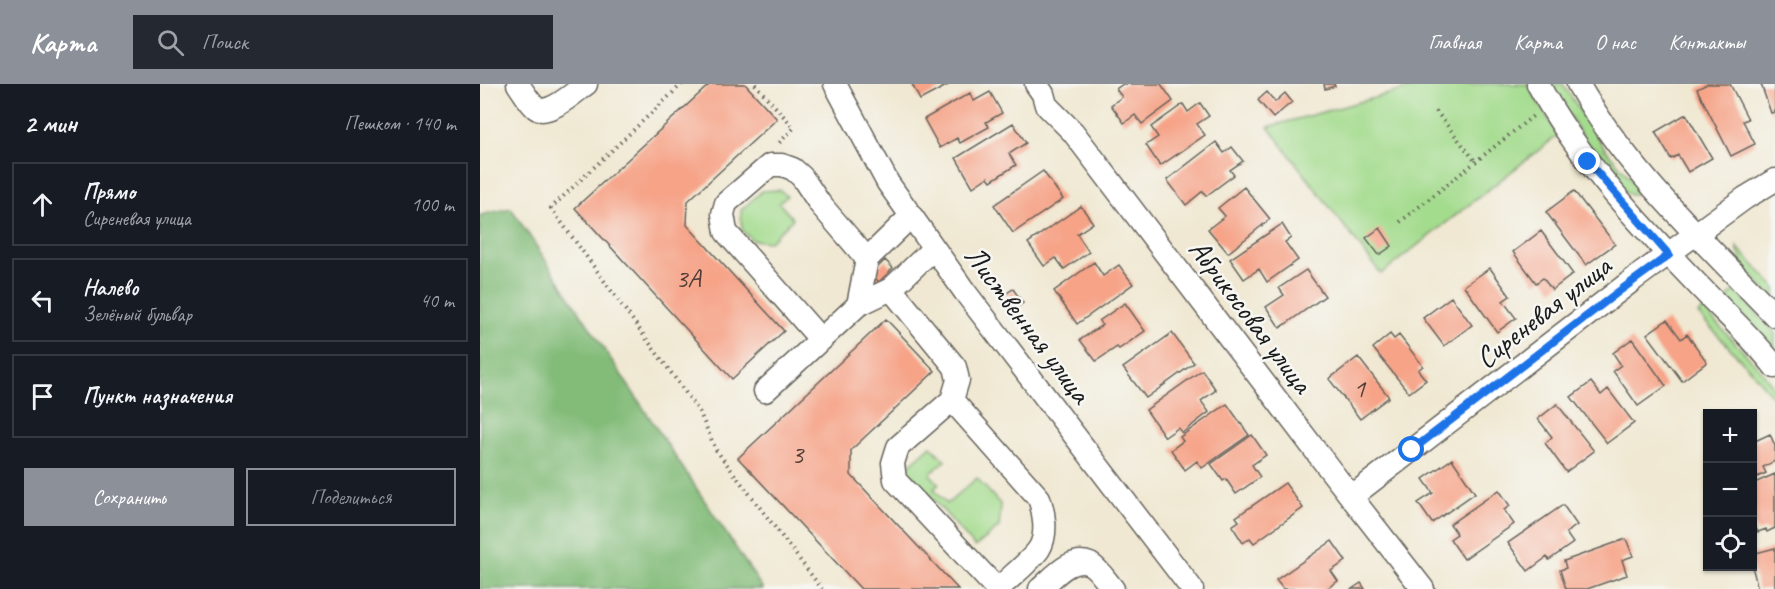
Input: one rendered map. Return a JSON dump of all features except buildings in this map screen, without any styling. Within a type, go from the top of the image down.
[{"type":"street","points":[[518,84],[536,108],[543,111],[552,108],[586,84]]},
{"type":"street","name":"Лиственная улица","points":[[835,84],[888,183],[911,216],[1192,589]]},
{"type":"street","points":[[1538,84],[1588,162],[1669,255],[1775,367]]},
{"type":"street","points":[[1578,84],[1616,142],[1696,234],[1775,316]]},
{"type":"street","name":"Абрикосовая улица","points":[[1046,87],[1046,105],[1077,136],[1352,497],[1424,587]]},
{"type":"street","points":[[820,340],[726,232],[723,214],[726,204],[770,165],[782,165],[794,169],[802,177],[819,204],[867,259]]},
{"type":"street","name":"Сиреневая улица","points":[[1352,497],[1618,292],[1745,198],[1775,180]]},
{"type":"street","points":[[858,305],[867,259],[911,216]]},
{"type":"street","points":[[765,391],[858,305],[891,289],[934,248]]},
{"type":"street","points":[[891,289],[955,367],[958,380],[952,400],[898,447],[893,463],[895,480],[998,589],[1039,549],[1043,537],[1043,509],[1039,498],[952,400]]},
{"type":"street","points":[[1040,589],[1067,565],[1079,562],[1090,564],[1113,589]]},
{"type":"path","points":[[682,84],[551,208],[699,411],[716,450],[822,589]]},
{"type":"path","points":[[755,84],[794,128],[771,152],[770,165]]},
{"type":"path","points":[[1436,111],[1475,161]]},
{"type":"path","points":[[1400,222],[1539,111]]},
{"type":"green space","points":[[1425,84],[1527,84],[1558,135],[1381,274],[1268,127]]},
{"type":"green space","points":[[1549,84],[1563,84],[1605,149],[1635,184],[1638,189],[1636,194],[1631,195],[1626,192],[1595,156]]},
{"type":"green space","points":[[780,190],[787,196],[779,203],[793,219],[769,242],[752,240],[742,230],[741,210],[762,191]]},
{"type":"green space","points":[[511,208],[763,589],[480,589],[480,215]]},
{"type":"green space","points":[[1737,247],[1775,287],[1775,300],[1747,269]]},
{"type":"green space","points":[[1733,292],[1737,293],[1775,333],[1775,349],[1729,301],[1728,297]]},
{"type":"green space","points":[[1703,309],[1761,370],[1775,389],[1775,400],[1698,314]]},
{"type":"green space","points":[[931,446],[945,461],[930,474],[939,484],[934,489],[947,504],[977,478],[1001,505],[999,527],[975,547],[906,468]]},
{"type":"route","points":[[1412,450],[1669,255],[1588,162]]}]
